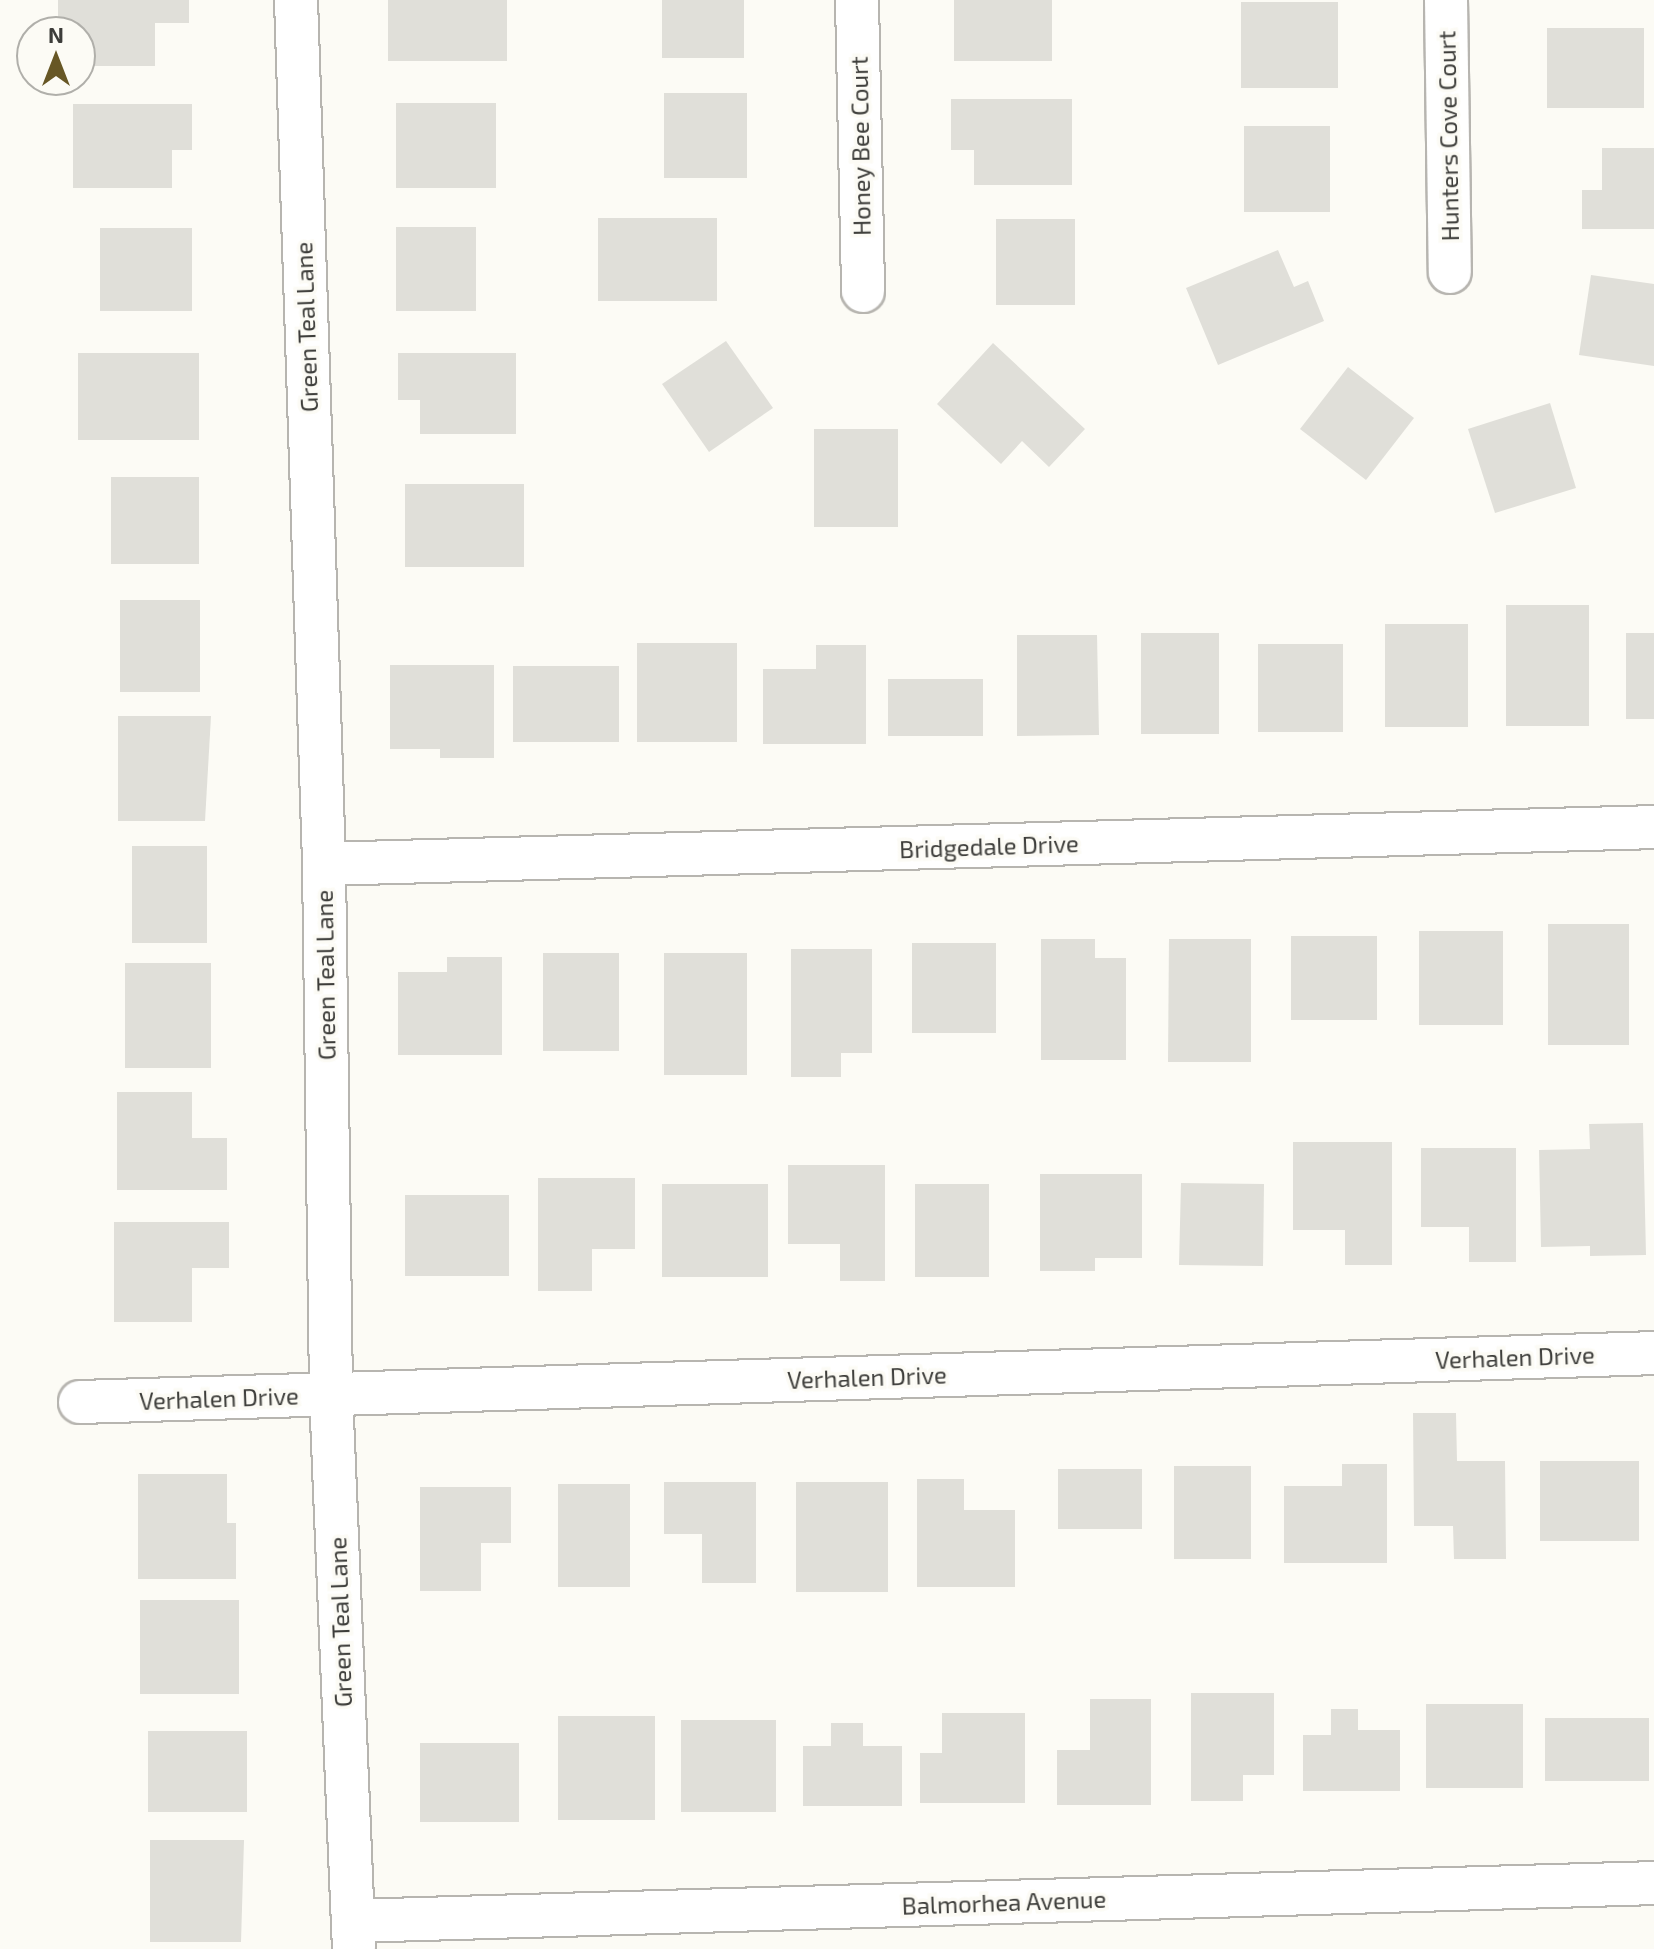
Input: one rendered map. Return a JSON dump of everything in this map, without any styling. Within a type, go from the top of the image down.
[{"type":"street","name":"Green Teal Lane","points":[[296,0],[324,864],[331,1394],[353,1935]]},
{"type":"street","name":"Honey Bee Court","points":[[857,0],[863,291]]},
{"type":"street","name":"Hunters Cove Court","points":[[1446,0],[1450,272]]},
{"type":"street","name":"Bridgedale Drive","points":[[324,864],[1654,827]]},
{"type":"street","name":"Verhalen Drive","points":[[80,1402],[1654,1353]]},
{"type":"street","name":"Balmorhea Avenue","points":[[353,1935],[1654,1883]]},
{"type":"building","points":[[58,0],[189,0],[189,23],[155,23],[155,66],[96,66],[96,16],[58,16]]},
{"type":"building","points":[[388,0],[507,0],[507,61],[388,61]]},
{"type":"building","points":[[662,0],[744,0],[744,58],[662,58]]},
{"type":"building","points":[[954,0],[1052,0],[1052,61],[954,61]]},
{"type":"building","points":[[1241,2],[1338,2],[1338,88],[1241,88]]},
{"type":"building","points":[[1547,28],[1644,28],[1644,108],[1547,108]]},
{"type":"building","points":[[664,93],[747,93],[747,178],[664,178]]},
{"type":"building","points":[[951,99],[1072,99],[1072,185],[974,185],[974,150],[951,150]]},
{"type":"building","points":[[396,103],[496,103],[496,188],[396,188]]},
{"type":"building","points":[[73,104],[192,104],[192,150],[172,150],[172,188],[73,188]]},
{"type":"building","points":[[1244,126],[1330,126],[1330,212],[1244,212]]},
{"type":"building","points":[[1602,148],[1654,148],[1654,229],[1582,229],[1582,190],[1602,190]]},
{"type":"building","points":[[598,218],[717,218],[717,301],[598,301]]},
{"type":"building","points":[[996,219],[1075,219],[1075,305],[996,305]]},
{"type":"building","points":[[396,227],[476,227],[476,311],[396,311]]},
{"type":"building","points":[[100,228],[192,228],[192,311],[100,311]]},
{"type":"building","points":[[1278,250],[1294,287],[1308,281],[1324,321],[1218,365],[1186,288]]},
{"type":"building","points":[[1591,275],[1654,284],[1654,366],[1579,355]]},
{"type":"building","points":[[726,341],[773,408],[709,452],[662,384]]},
{"type":"building","points":[[993,343],[1085,429],[1049,467],[1022,441],[1001,464],[937,404]]},
{"type":"building","points":[[78,353],[199,353],[199,440],[78,440]]},
{"type":"building","points":[[398,353],[516,353],[516,434],[420,434],[420,400],[398,400]]},
{"type":"building","points":[[1348,367],[1414,418],[1366,480],[1300,429]]},
{"type":"building","points":[[1550,403],[1576,488],[1495,513],[1468,429]]},
{"type":"building","points":[[814,429],[898,429],[898,527],[814,527]]},
{"type":"building","points":[[111,477],[199,477],[199,564],[111,564]]},
{"type":"building","points":[[405,484],[524,484],[524,567],[405,567]]},
{"type":"building","points":[[120,600],[200,600],[200,692],[120,692]]},
{"type":"building","points":[[1506,605],[1589,605],[1589,726],[1506,726]]},
{"type":"building","points":[[1385,624],[1468,624],[1468,727],[1385,727]]},
{"type":"building","points":[[1141,633],[1219,633],[1219,734],[1141,734]]},
{"type":"building","points":[[1626,633],[1654,633],[1654,719],[1626,719]]},
{"type":"building","points":[[1017,635],[1097,635],[1099,735],[1017,736]]},
{"type":"building","points":[[637,643],[737,643],[737,742],[637,742]]},
{"type":"building","points":[[1258,644],[1343,644],[1343,732],[1258,732]]},
{"type":"building","points":[[816,645],[866,645],[866,744],[763,744],[763,669],[816,669]]},
{"type":"building","points":[[390,665],[494,665],[494,758],[440,758],[440,749],[390,749]]},
{"type":"building","points":[[513,666],[619,666],[619,742],[513,742]]},
{"type":"building","points":[[888,679],[983,679],[983,736],[888,736]]},
{"type":"building","points":[[118,716],[211,716],[205,821],[118,821]]},
{"type":"building","points":[[132,846],[207,846],[207,943],[132,943]]},
{"type":"building","points":[[1548,924],[1629,924],[1629,1045],[1548,1045]]},
{"type":"building","points":[[1419,931],[1503,931],[1503,1025],[1419,1025]]},
{"type":"building","points":[[1291,936],[1377,936],[1377,1020],[1291,1020]]},
{"type":"building","points":[[1041,939],[1095,939],[1095,958],[1126,958],[1126,1060],[1041,1060]]},
{"type":"building","points":[[1169,939],[1251,939],[1251,1062],[1168,1062]]},
{"type":"building","points":[[912,943],[996,943],[996,1033],[912,1033]]},
{"type":"building","points":[[791,949],[872,949],[872,1053],[841,1053],[841,1077],[791,1077]]},
{"type":"building","points":[[543,953],[619,953],[619,1051],[543,1051]]},
{"type":"building","points":[[664,953],[747,953],[747,1075],[664,1075]]},
{"type":"building","points":[[447,957],[502,957],[502,1055],[398,1055],[398,972],[447,972]]},
{"type":"building","points":[[125,963],[211,963],[211,1068],[125,1068]]},
{"type":"building","points":[[117,1092],[192,1092],[192,1138],[227,1138],[227,1190],[117,1190]]},
{"type":"building","points":[[1643,1123],[1646,1255],[1590,1256],[1590,1246],[1541,1247],[1539,1150],[1590,1149],[1589,1124]]},
{"type":"building","points":[[1293,1142],[1392,1142],[1392,1265],[1345,1265],[1345,1230],[1293,1230]]},
{"type":"building","points":[[1421,1148],[1516,1148],[1516,1262],[1469,1262],[1469,1227],[1421,1227]]},
{"type":"building","points":[[788,1165],[885,1165],[885,1281],[840,1281],[840,1244],[788,1244]]},
{"type":"building","points":[[1040,1174],[1142,1174],[1142,1258],[1095,1258],[1095,1271],[1040,1271]]},
{"type":"building","points":[[538,1178],[635,1178],[635,1249],[592,1249],[592,1291],[538,1291]]},
{"type":"building","points":[[1181,1183],[1264,1184],[1263,1266],[1179,1265]]},
{"type":"building","points":[[662,1184],[768,1184],[768,1277],[662,1277]]},
{"type":"building","points":[[915,1184],[989,1184],[989,1277],[915,1277]]},
{"type":"building","points":[[405,1195],[509,1195],[509,1276],[405,1276]]},
{"type":"building","points":[[114,1222],[229,1222],[229,1268],[192,1268],[192,1322],[114,1322]]},
{"type":"building","points":[[1413,1413],[1456,1413],[1457,1461],[1505,1461],[1506,1559],[1454,1559],[1453,1526],[1414,1526]]},
{"type":"building","points":[[1540,1461],[1639,1461],[1639,1541],[1540,1541]]},
{"type":"building","points":[[1342,1464],[1387,1464],[1387,1563],[1284,1563],[1284,1486],[1342,1486]]},
{"type":"building","points":[[1174,1466],[1251,1466],[1251,1559],[1174,1559]]},
{"type":"building","points":[[1058,1469],[1142,1469],[1142,1529],[1058,1529]]},
{"type":"building","points":[[138,1474],[227,1474],[227,1523],[236,1523],[236,1579],[138,1579]]},
{"type":"building","points":[[917,1479],[964,1479],[964,1510],[1015,1510],[1015,1587],[917,1587]]},
{"type":"building","points":[[664,1482],[756,1482],[756,1583],[702,1583],[702,1534],[664,1534]]},
{"type":"building","points":[[796,1482],[888,1482],[888,1592],[796,1592]]},
{"type":"building","points":[[558,1484],[630,1484],[630,1587],[558,1587]]},
{"type":"building","points":[[420,1487],[511,1487],[511,1543],[481,1543],[481,1591],[420,1591]]},
{"type":"building","points":[[140,1600],[239,1600],[239,1694],[140,1694]]},
{"type":"building","points":[[1191,1693],[1274,1693],[1274,1775],[1243,1775],[1243,1801],[1191,1801]]},
{"type":"building","points":[[1090,1699],[1151,1699],[1151,1805],[1057,1805],[1057,1750],[1090,1750]]},
{"type":"building","points":[[1426,1704],[1523,1704],[1523,1788],[1426,1788]]},
{"type":"building","points":[[1331,1709],[1358,1709],[1358,1730],[1400,1730],[1400,1791],[1303,1791],[1303,1735],[1331,1735]]},
{"type":"building","points":[[942,1713],[1025,1713],[1025,1803],[920,1803],[920,1753],[942,1753]]},
{"type":"building","points":[[558,1716],[655,1716],[655,1820],[558,1820]]},
{"type":"building","points":[[1545,1718],[1649,1718],[1649,1781],[1545,1781]]},
{"type":"building","points":[[681,1720],[776,1720],[776,1812],[681,1812]]},
{"type":"building","points":[[831,1723],[863,1723],[863,1746],[902,1746],[902,1806],[803,1806],[803,1746],[831,1746]]},
{"type":"building","points":[[148,1731],[247,1731],[247,1812],[148,1812]]},
{"type":"building","points":[[420,1743],[519,1743],[519,1822],[420,1822]]},
{"type":"building","points":[[150,1840],[244,1840],[241,1942],[150,1942]]}]
